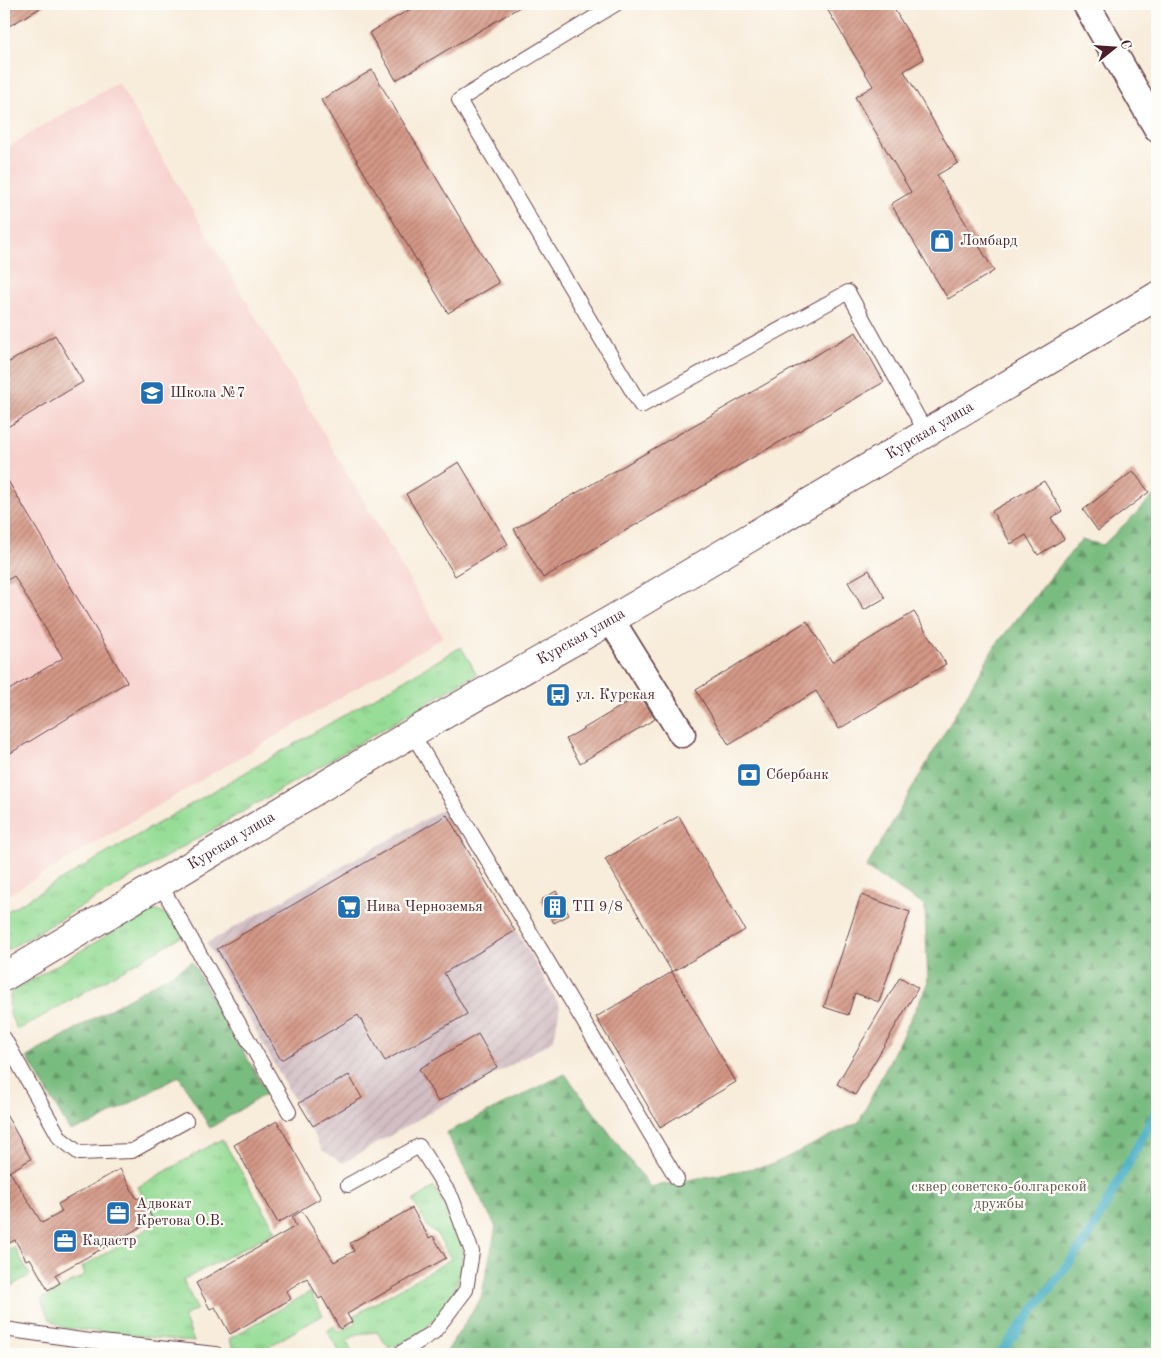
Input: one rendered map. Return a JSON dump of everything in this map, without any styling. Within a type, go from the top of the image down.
[{"type":"main road","name":"Курская улица","points":[[4,977],[412,733],[611,620],[1157,296]]},
{"type":"street","points":[[1086,4],[1157,128]]},
{"type":"street","points":[[611,620],[682,734]]},
{"type":"lane","points":[[616,4],[459,100],[641,406],[848,292],[927,434]]},
{"type":"lane","points":[[412,733],[677,1179]]},
{"type":"lane","points":[[160,884],[289,1112]]},
{"type":"lane","points":[[4,1038],[60,1138],[79,1153],[132,1151],[186,1121]]},
{"type":"lane","points":[[348,1185],[419,1146],[452,1198],[472,1252],[466,1290],[434,1332],[399,1354]]},
{"type":"lane","points":[[4,1329],[82,1340],[216,1354]]},
{"type":"shaded area","name":"Школа №7","points":[[118,82],[443,637],[4,897],[4,149]]},
{"type":"shaded area","points":[[445,808],[560,1006],[554,1040],[343,1163],[322,1150],[207,943]]},
{"type":"green space","name":"сквер советско-болгарской дружбы","points":[[1157,493],[1157,1354],[445,1354],[481,1298],[496,1227],[446,1133],[565,1074],[650,1187],[771,1165],[859,1122],[928,984],[925,906],[866,868],[995,646],[1081,540],[1103,545]]},
{"type":"green space","points":[[461,647],[477,674],[4,952],[4,913]]},
{"type":"green space","points":[[150,910],[162,912],[171,917],[184,935],[18,1030],[10,1012],[11,992]]},
{"type":"green space","points":[[192,962],[267,1093],[210,1128],[179,1076],[95,1123],[70,1131],[27,1057]]},
{"type":"green space","points":[[222,1139],[276,1231],[183,1280],[197,1309],[184,1316],[194,1342],[64,1328],[49,1319],[41,1299],[85,1275],[82,1267],[158,1223],[138,1187]]},
{"type":"green space","points":[[434,1187],[455,1226],[461,1243],[462,1264],[455,1288],[449,1300],[442,1311],[424,1330],[408,1340],[389,1348],[377,1332],[357,1334],[347,1341],[353,1354],[341,1354],[327,1331],[334,1326],[339,1332],[356,1323],[353,1316],[451,1259],[436,1232],[430,1230],[413,1201]]},
{"type":"green space","points":[[14,1247],[30,1275],[4,1290],[4,1253]]},
{"type":"green space","points":[[310,1292],[323,1315],[266,1348],[233,1348],[229,1339]]},
{"type":"building","points":[[4,4],[47,4],[4,29]]},
{"type":"building","points":[[419,4],[525,4],[396,80],[369,33]]},
{"type":"building","points":[[824,4],[891,4],[924,59],[904,71],[958,163],[937,175],[994,271],[948,299],[891,204],[911,192],[855,97],[873,86]]},
{"type":"building","points":[[372,70],[499,283],[448,313],[321,100]]},
{"type":"building","points":[[856,332],[884,382],[543,578],[514,529]]},
{"type":"building","points":[[55,335],[83,382],[4,429],[4,365]]},
{"type":"building","points":[[459,462],[508,544],[455,576],[406,494]]},
{"type":"building","points":[[1133,471],[1149,492],[1098,531],[1083,510]]},
{"type":"building","points":[[4,474],[127,682],[4,757],[4,693],[63,658],[14,576],[4,582]]},
{"type":"building","points":[[1044,481],[1062,511],[1051,518],[1064,539],[1038,555],[1026,535],[1011,544],[992,511]]},
{"type":"building","points":[[869,570],[885,598],[864,610],[848,582]]},
{"type":"building","points":[[914,612],[946,664],[839,729],[816,691],[729,745],[696,690],[807,621],[832,662]]},
{"type":"building","points":[[640,695],[655,719],[580,763],[566,739]]},
{"type":"building","points":[[447,815],[515,931],[444,973],[467,1014],[385,1061],[358,1015],[281,1060],[217,949]]},
{"type":"building","points":[[679,816],[745,930],[672,972],[605,859]]},
{"type":"building","name":"ТП 9/8","points":[[556,891],[569,915],[554,923],[541,900]]},
{"type":"building","points":[[861,895],[910,912],[879,1002],[855,993],[848,1015],[824,1007]]},
{"type":"building","points":[[672,972],[736,1082],[660,1127],[596,1017]]},
{"type":"building","points":[[900,977],[918,988],[855,1095],[837,1084]]},
{"type":"building","points":[[478,1034],[497,1067],[438,1102],[419,1069]]},
{"type":"building","points":[[349,1075],[362,1098],[313,1126],[299,1103]]},
{"type":"building","points":[[4,1111],[31,1159],[4,1175]]},
{"type":"building","points":[[277,1121],[321,1198],[278,1223],[234,1145]]},
{"type":"building","points":[[120,1169],[137,1199],[141,1197],[153,1220],[55,1275],[60,1283],[48,1290],[30,1258],[26,1260],[15,1240],[4,1246],[4,1176],[10,1172],[42,1223],[62,1212],[58,1204]]},
{"type":"building","points":[[412,1208],[429,1238],[433,1236],[446,1258],[347,1314],[352,1322],[340,1329],[322,1297],[319,1299],[307,1278],[286,1291],[291,1299],[230,1334],[215,1307],[210,1309],[196,1283],[296,1226],[292,1217],[302,1211],[334,1262],[354,1251],[350,1243]]},
{"type":"waterway","points":[[1000,1354],[1088,1238],[1157,1110]]},
{"type":"place","name":"Ломбард","points":[[942,241]]},
{"type":"place","name":"Школа №7","points":[[152,393]]},
{"type":"place","name":"ул. Курская","points":[[558,695]]},
{"type":"place","name":"Сбербанк","points":[[749,775]]},
{"type":"place","name":"Нива Черноземья","points":[[349,907]]},
{"type":"place","name":"ТП 9/8","points":[[555,907]]},
{"type":"place","name":"Адвокат Кретова О.В.","points":[[118,1213]]},
{"type":"place","name":"Кадастр","points":[[65,1241]]}]
